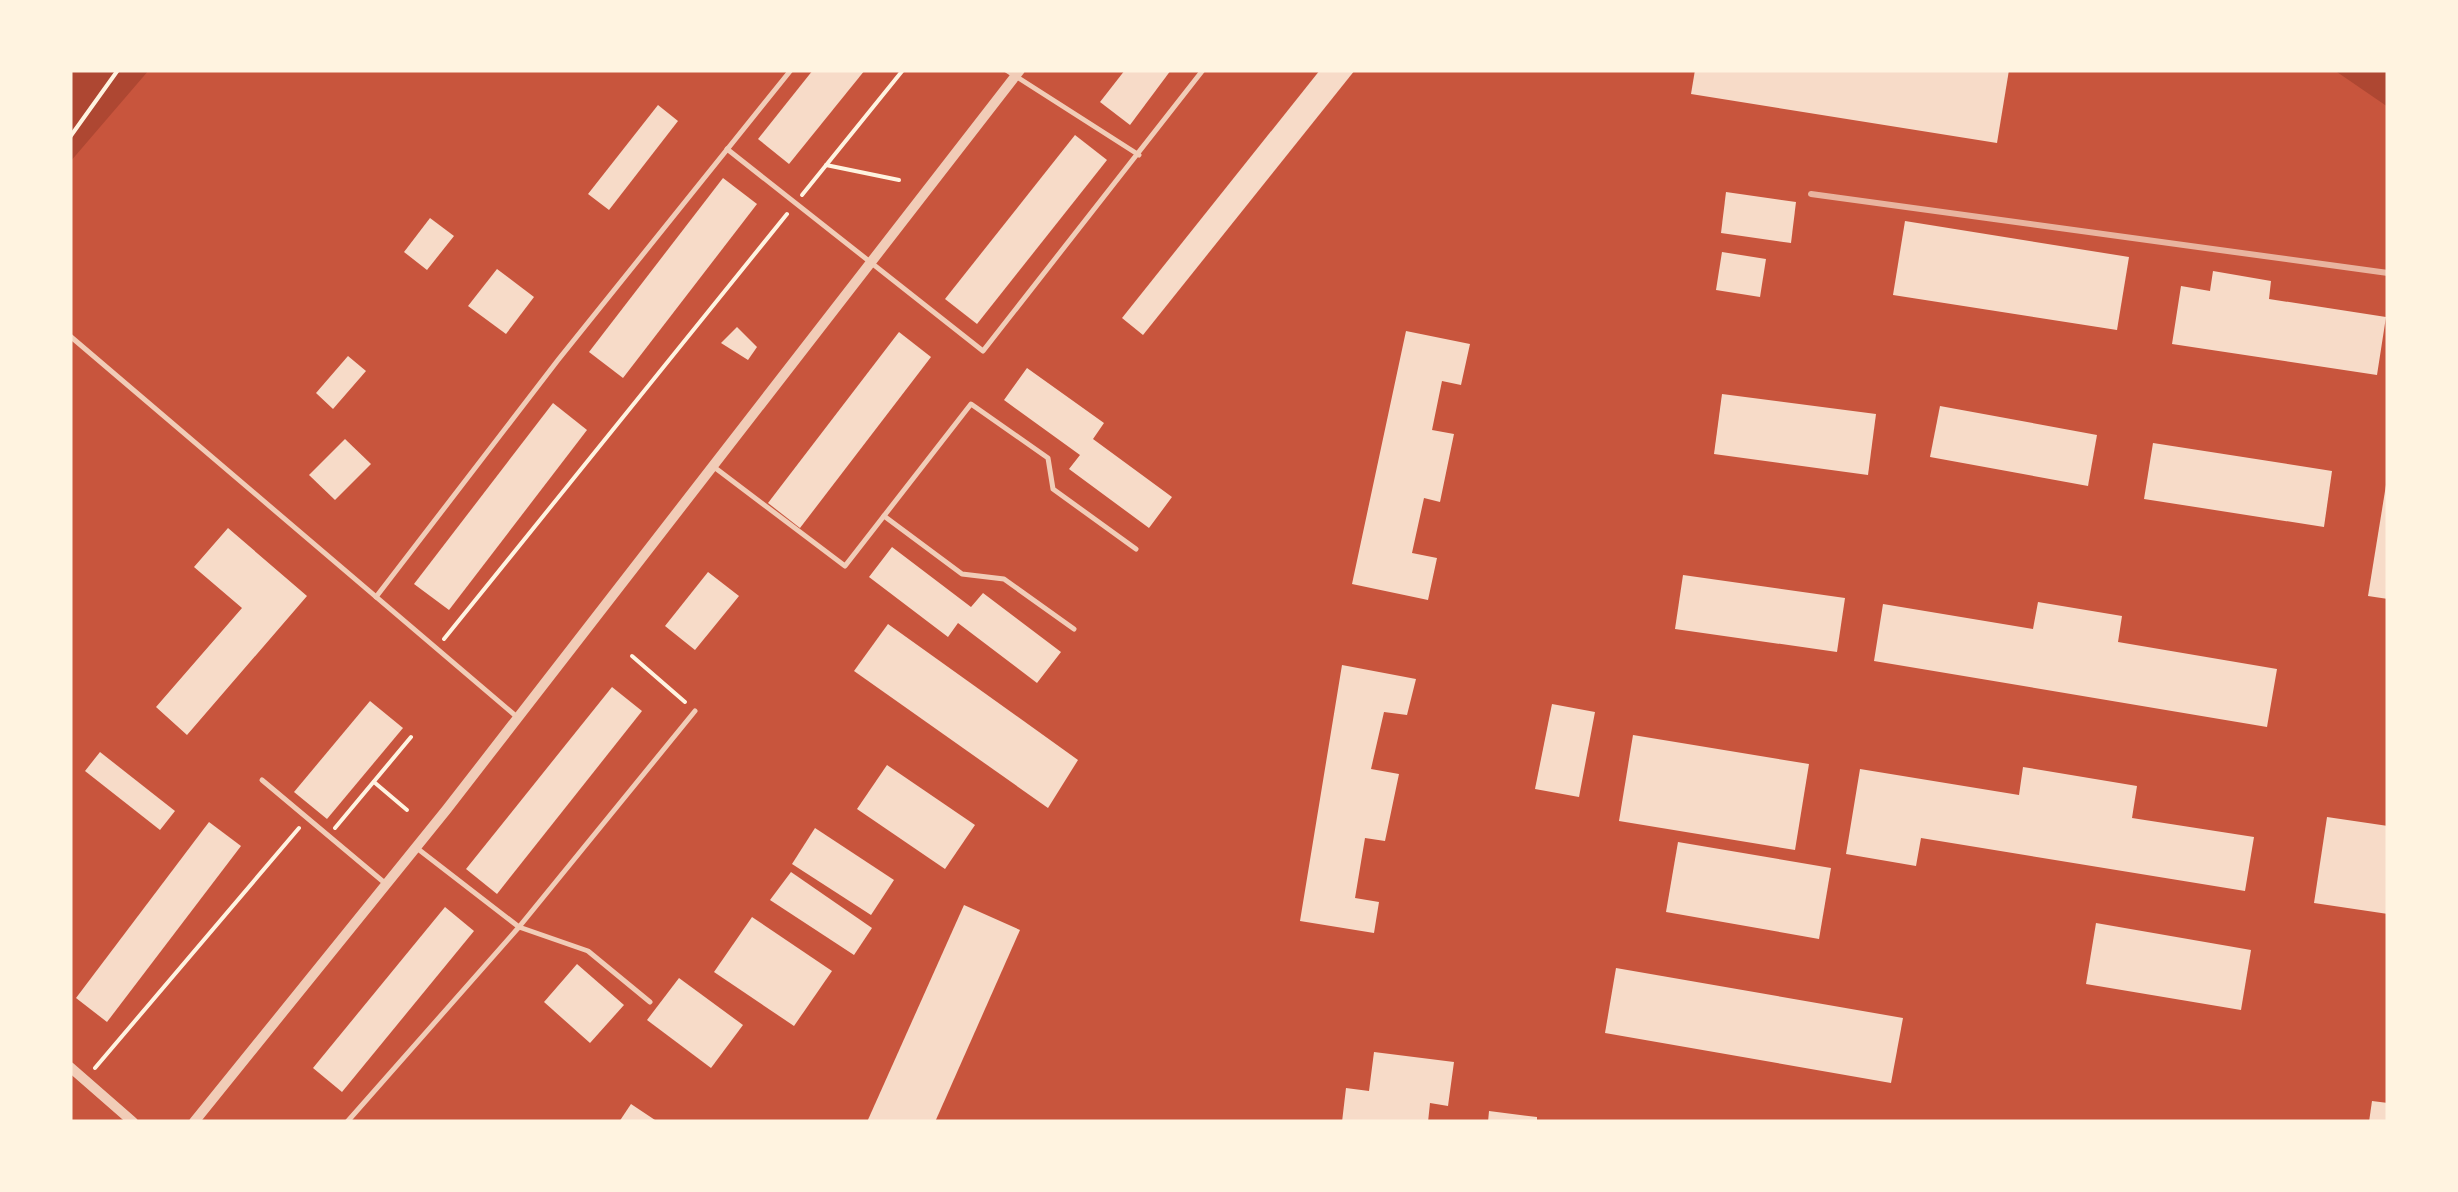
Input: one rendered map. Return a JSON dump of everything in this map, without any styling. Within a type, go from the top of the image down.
[{"type":"street","points":[[199,1120],[416,848],[870,264],[1014,72]]},
{"type":"street","points":[[70,1067],[133,1122]]},
{"type":"lane","points":[[376,597],[791,70]]},
{"type":"lane","points":[[727,149],[983,351],[1202,70]]},
{"type":"lane","points":[[1014,72],[1139,155]]},
{"type":"lane","points":[[70,336],[517,717]]},
{"type":"lane","points":[[712,465],[845,566],[970,404],[1048,458],[1053,489],[1136,548]]},
{"type":"lane","points":[[884,516],[962,574],[1004,579],[1074,629]]},
{"type":"lane","points":[[347,1122],[519,927],[695,712]]},
{"type":"lane","points":[[262,780],[386,884]]},
{"type":"lane","points":[[416,848],[519,927],[588,951],[650,1002]]},
{"type":"path","points":[[70,137],[118,70]]},
{"type":"path","points":[[436,648],[902,70]]},
{"type":"path","points":[[826,164],[899,180]]},
{"type":"path","points":[[632,656],[695,712]]},
{"type":"path","points":[[328,836],[412,737]]},
{"type":"path","points":[[374,782],[408,810]]},
{"type":"path","points":[[85,1080],[309,817]]},
{"type":"shaded area","points":[[70,70],[149,70],[70,162]]},
{"type":"shaded area","points":[[2334,70],[2388,70],[2388,107]]},
{"type":"building","points":[[813,70],[865,70],[789,164],[758,139]]},
{"type":"building","points":[[1125,70],[1171,70],[1130,125],[1100,102]]},
{"type":"building","points":[[1320,70],[1355,70],[1143,335],[1122,318]]},
{"type":"building","points":[[1695,70],[2009,70],[1997,143],[1691,94]]},
{"type":"building","points":[[658,105],[678,121],[609,210],[588,194]]},
{"type":"building","points":[[1075,135],[1107,160],[977,324],[945,299]]},
{"type":"building","points":[[723,178],[757,204],[623,378],[589,352]]},
{"type":"building","points":[[1726,192],[1796,202],[1791,243],[1721,233]]},
{"type":"building","points":[[430,218],[454,236],[427,270],[404,252]]},
{"type":"building","points":[[1905,221],[2129,257],[2117,330],[1893,295]]},
{"type":"building","points":[[1722,252],[1766,259],[1760,297],[1716,290]]},
{"type":"building","points":[[497,269],[534,297],[506,334],[468,306]]},
{"type":"building","points":[[2213,271],[2271,281],[2269,299],[2386,317],[2377,375],[2172,344],[2181,286],[2210,291]]},
{"type":"building","points":[[737,327],[757,347],[748,360],[721,343]]},
{"type":"building","points":[[1406,331],[1470,344],[1461,385],[1442,381],[1432,430],[1454,434],[1440,502],[1424,498],[1412,553],[1437,558],[1428,600],[1352,584]]},
{"type":"building","points":[[899,332],[931,357],[800,528],[768,503]]},
{"type":"building","points":[[348,356],[366,371],[333,409],[316,393]]},
{"type":"building","points":[[1027,368],[1104,423],[1093,439],[1172,497],[1149,528],[1069,469],[1080,455],[1004,400]]},
{"type":"building","points":[[1722,394],[1876,414],[1868,475],[1714,454]]},
{"type":"building","points":[[553,403],[587,430],[449,610],[414,584]]},
{"type":"building","points":[[1940,406],[2097,435],[2088,486],[1930,457]]},
{"type":"building","points":[[345,439],[371,464],[335,500],[309,475]]},
{"type":"building","points":[[2153,443],[2332,471],[2324,527],[2144,499]]},
{"type":"building","points":[[2388,485],[2388,599],[2368,596]]},
{"type":"building","points":[[228,528],[307,596],[187,735],[156,707],[242,608],[194,567]]},
{"type":"building","points":[[892,547],[971,607],[983,593],[1061,652],[1037,683],[958,623],[948,637],[869,577]]},
{"type":"building","points":[[708,572],[739,596],[695,650],[665,626]]},
{"type":"building","points":[[1683,575],[1845,598],[1837,652],[1675,629]]},
{"type":"building","points":[[2038,602],[2122,616],[2118,642],[2277,669],[2267,727],[1874,661],[1883,604],[2033,629]]},
{"type":"building","points":[[888,624],[1078,760],[1048,808],[854,671]]},
{"type":"building","points":[[1342,665],[1416,679],[1407,715],[1384,712],[1371,769],[1399,774],[1385,841],[1365,838],[1355,898],[1379,902],[1374,933],[1300,921]]},
{"type":"building","points":[[612,687],[642,711],[497,894],[466,869]]},
{"type":"building","points":[[370,701],[403,728],[327,819],[294,792]]},
{"type":"building","points":[[1552,704],[1595,712],[1579,797],[1535,789]]},
{"type":"building","points":[[1633,735],[1809,764],[1795,850],[1619,821]]},
{"type":"building","points":[[100,752],[175,811],[160,830],[85,771]]},
{"type":"building","points":[[887,765],[975,825],[945,869],[857,809]]},
{"type":"building","points":[[2023,767],[2137,786],[2132,818],[2254,837],[2245,891],[1921,838],[1916,866],[1846,854],[1860,769],[2019,795]]},
{"type":"building","points":[[2327,817],[2388,826],[2388,914],[2314,903]]},
{"type":"building","points":[[209,822],[241,846],[107,1022],[76,998]]},
{"type":"building","points":[[815,828],[894,880],[871,915],[792,864]]},
{"type":"building","points":[[1678,842],[1831,868],[1819,939],[1666,912]]},
{"type":"building","points":[[791,872],[872,928],[854,955],[770,900]]},
{"type":"building","points":[[964,905],[1020,930],[935,1122],[867,1122]]},
{"type":"building","points":[[445,907],[474,931],[342,1092],[313,1068]]},
{"type":"building","points":[[752,917],[832,971],[794,1026],[714,972]]},
{"type":"building","points":[[2096,923],[2251,950],[2241,1010],[2086,984]]},
{"type":"building","points":[[577,964],[624,1005],[590,1043],[544,1002]]},
{"type":"building","points":[[1616,968],[1903,1018],[1891,1083],[1605,1033]]},
{"type":"building","points":[[679,978],[743,1025],[711,1068],[647,1020]]},
{"type":"building","points":[[1374,1052],[1454,1062],[1448,1106],[1430,1103],[1428,1122],[1342,1122],[1346,1088],[1369,1091]]},
{"type":"building","points":[[2372,1101],[2388,1103],[2388,1122],[2369,1122]]},
{"type":"building","points":[[631,1104],[658,1122],[619,1122]]},
{"type":"building","points":[[1489,1111],[1537,1117],[1537,1122],[1488,1122]]},
{"type":"railway","points":[[1811,194],[2388,273]]}]
